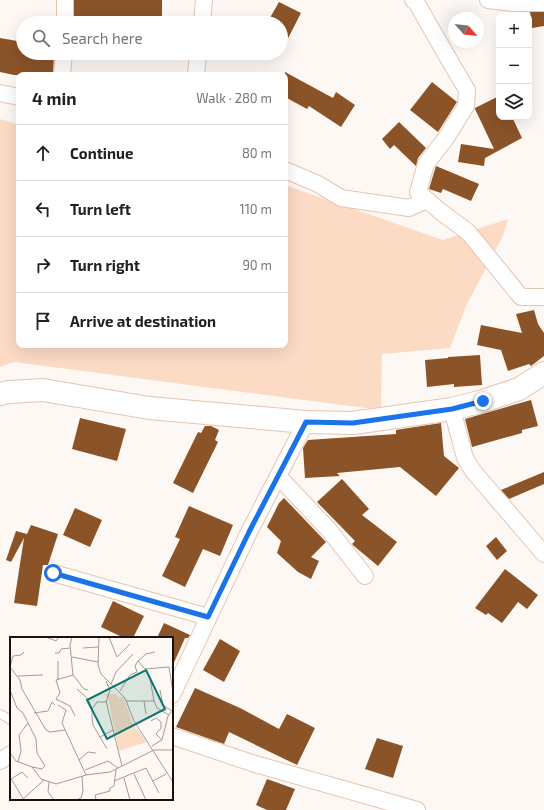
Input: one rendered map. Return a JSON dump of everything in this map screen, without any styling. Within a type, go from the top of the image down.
[{"type":"street","points":[[64,0],[65,16]]},
{"type":"street","points":[[203,16],[204,0]]},
{"type":"street","points":[[488,0],[513,3],[544,3]]},
{"type":"street","points":[[416,1],[467,90],[466,106],[446,138],[426,164],[418,192],[468,232],[521,297],[544,297]]},
{"type":"street","points":[[62,72],[63,60]]},
{"type":"street","points":[[196,72],[197,60]]},
{"type":"street","points":[[0,93],[16,96]]},
{"type":"street","points":[[288,171],[318,184],[341,198],[409,208],[427,200]]},
{"type":"street","points":[[0,394],[43,390],[149,408],[306,422],[353,423],[452,409],[483,401],[519,389],[544,373]]},
{"type":"street","points":[[452,409],[465,458],[473,472],[544,554]]},
{"type":"street","points":[[173,693],[208,617],[306,422]]},
{"type":"street","points":[[278,476],[329,530],[365,576]]},
{"type":"street","points":[[53,573],[208,617]]},
{"type":"street","points":[[173,736],[255,764],[417,810]]},
{"type":"street","points":[[0,761],[10,755]]},
{"type":"lane","points":[[0,714],[10,719]]},
{"type":"shaded area","points":[[0,119],[16,124],[16,348],[288,348],[288,186],[443,240],[508,219],[503,236],[467,304],[450,348],[382,354],[381,410],[14,362],[0,367]]},
{"type":"building","points":[[74,0],[162,0],[162,16],[74,16]]},
{"type":"building","points":[[279,2],[301,13],[288,38],[288,16],[271,16]]},
{"type":"building","points":[[532,12],[544,12],[544,26],[532,28]]},
{"type":"building","points":[[0,38],[16,41],[16,60],[54,60],[53,72],[16,72],[16,75],[14,75],[0,72]]},
{"type":"building","points":[[288,74],[333,98],[336,92],[355,105],[341,127],[309,106],[307,109],[288,99]]},
{"type":"building","points":[[432,82],[457,102],[438,132],[410,110]]},
{"type":"building","points":[[496,98],[496,120],[513,120],[522,138],[485,158],[484,166],[458,162],[461,144],[494,149],[475,108]]},
{"type":"building","points":[[399,122],[426,148],[418,158],[416,166],[394,145],[390,149],[382,139]]},
{"type":"building","points":[[436,166],[479,184],[471,201],[443,189],[441,193],[429,189]]},
{"type":"building","points":[[534,310],[538,324],[544,333],[544,356],[531,366],[529,364],[508,371],[501,350],[477,345],[481,325],[522,333],[516,314]]},
{"type":"building","points":[[480,355],[482,385],[454,387],[454,384],[427,387],[425,360]]},
{"type":"building","points":[[531,400],[538,426],[522,430],[522,433],[472,447],[465,419]]},
{"type":"building","points":[[80,418],[126,429],[117,461],[72,449]]},
{"type":"building","points":[[441,423],[444,456],[459,468],[436,496],[400,467],[337,473],[340,476],[305,478],[303,448],[308,440],[396,434],[396,430]]},
{"type":"building","points":[[205,426],[211,426],[219,430],[215,440],[218,442],[193,493],[173,483],[198,432],[201,433]]},
{"type":"building","points":[[544,472],[544,484],[509,499],[501,490]]},
{"type":"building","points":[[342,479],[369,509],[362,515],[397,542],[378,566],[352,544],[355,541],[317,502]]},
{"type":"building","points":[[284,498],[326,542],[311,557],[319,561],[311,579],[298,572],[277,553],[281,541],[267,527],[279,503]]},
{"type":"building","points":[[189,506],[233,525],[220,556],[203,549],[185,587],[162,576],[180,539],[175,537]]},
{"type":"building","points":[[75,508],[102,520],[90,547],[63,535]]},
{"type":"building","points":[[31,525],[58,534],[48,565],[43,565],[37,606],[14,603],[24,538],[11,562],[6,560],[16,531],[27,534]]},
{"type":"building","points":[[496,537],[507,551],[497,560],[486,546]]},
{"type":"building","points":[[505,569],[538,595],[527,609],[518,602],[502,623],[488,613],[486,615],[475,608]]},
{"type":"building","points":[[113,601],[144,616],[134,637],[122,637],[101,627]]},
{"type":"building","points":[[164,623],[190,635],[188,638],[185,638],[173,665],[173,637],[157,637]]},
{"type":"building","points":[[220,639],[240,651],[224,682],[203,670]]},
{"type":"building","points":[[195,688],[240,708],[279,729],[287,714],[315,728],[297,765],[229,732],[224,744],[176,727]]},
{"type":"building","points":[[377,738],[403,746],[393,778],[365,769]]},
{"type":"building","points":[[267,779],[295,789],[286,810],[267,810],[256,805]]},
{"type":"route","points":[[53,573],[208,617],[249,532],[306,422],[353,423],[452,409],[483,401]]}]
